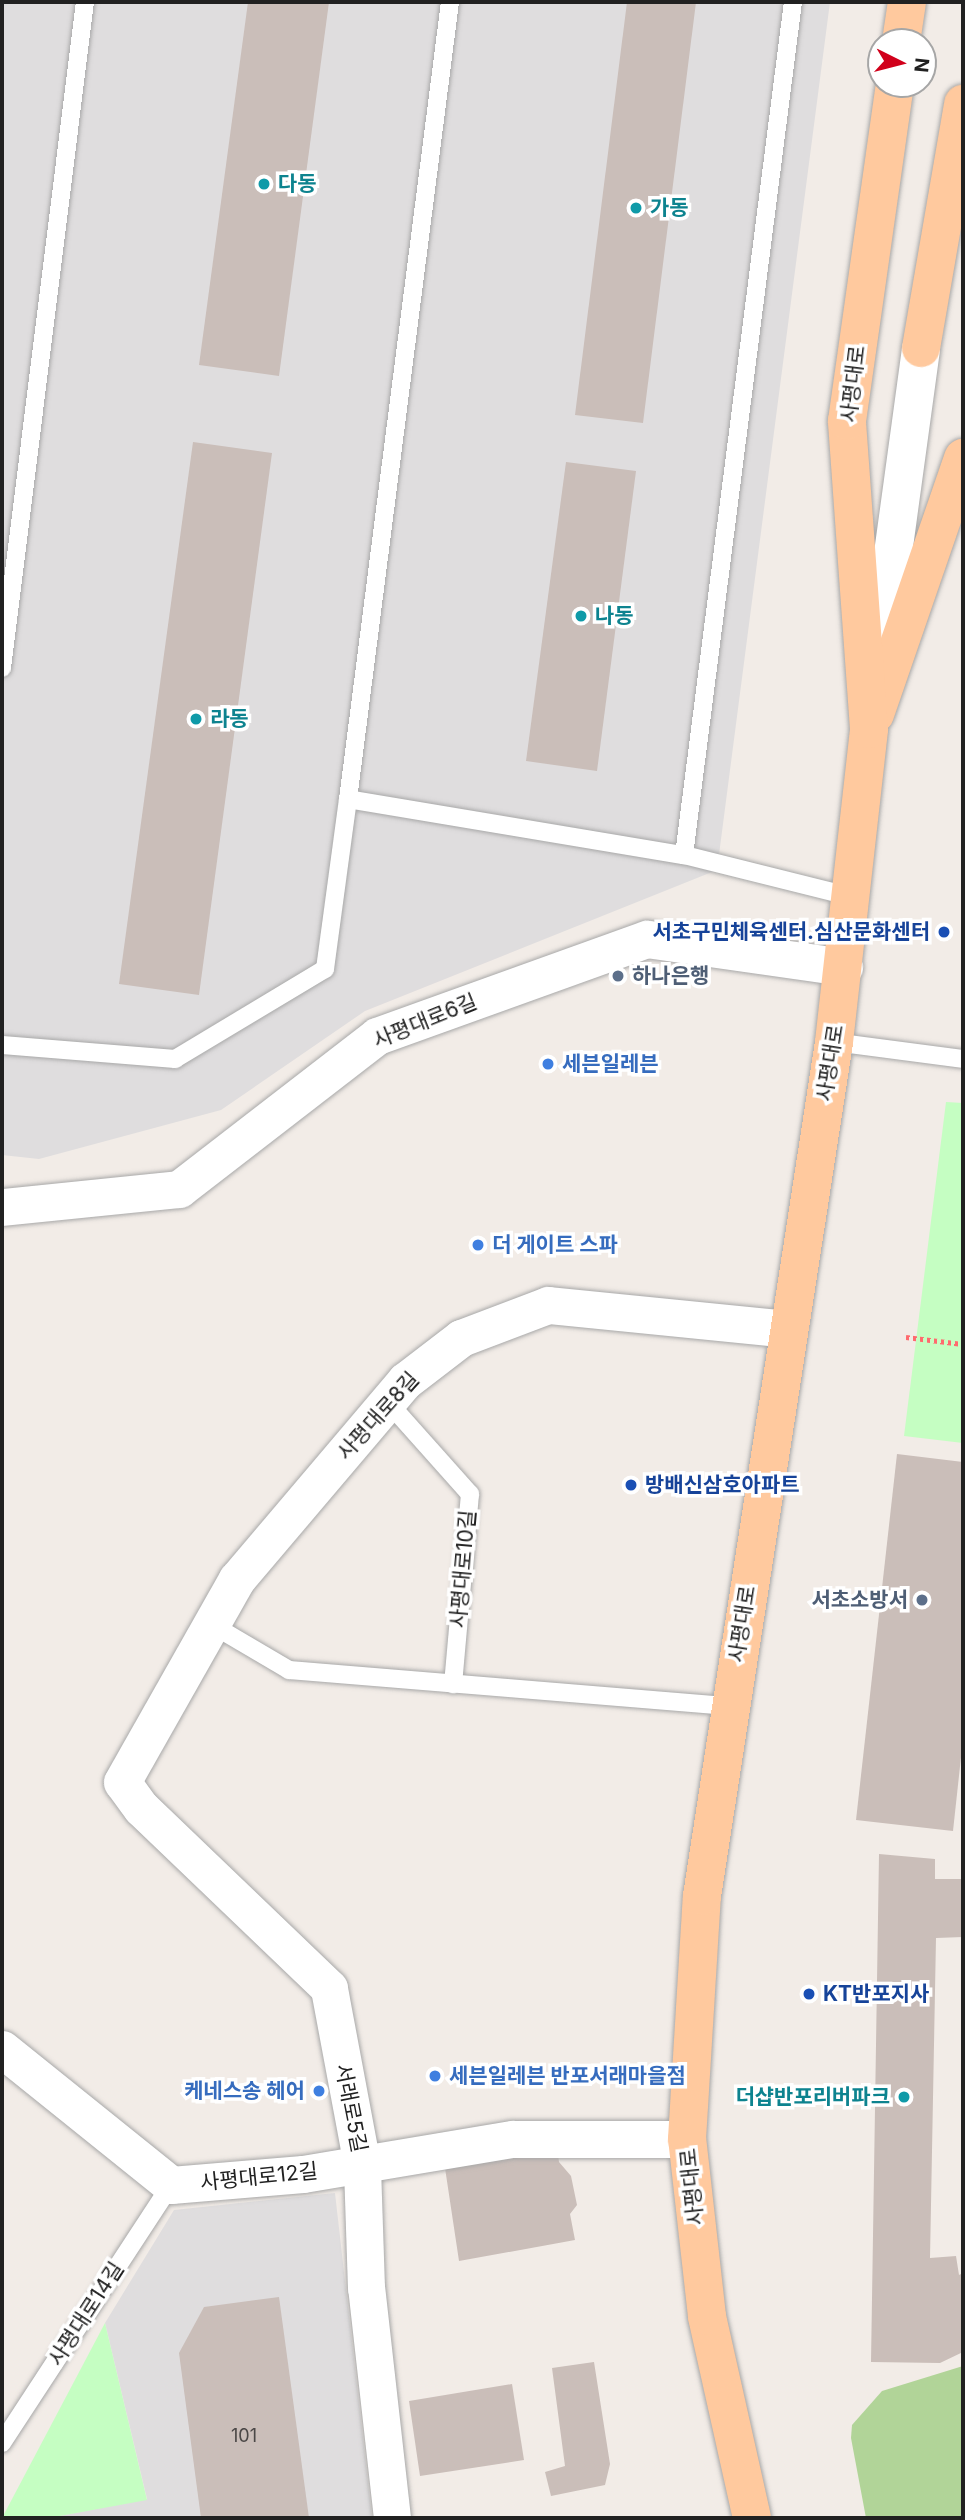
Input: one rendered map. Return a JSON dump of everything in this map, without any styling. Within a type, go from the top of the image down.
[{"type":"main road","points":[[903,28],[907,2]]},
{"type":"main road","name":"사평대로","points":[[752,2518],[706,2316],[687,2139],[702,1896],[729,1706],[834,1042],[869,729],[847,421],[893,98]]},
{"type":"main road","points":[[921,348],[963,104]]},
{"type":"main road","name":"사평대로","points":[[869,729],[963,458]]},
{"type":"street","name":"사평대로","points":[[869,729],[921,348]]},
{"type":"street","name":"사평대로6길","points":[[2,1207],[179,1189],[377,1036],[647,939],[844,967]]},
{"type":"street","name":"사평대로8길","points":[[122,1782],[237,1579],[405,1381],[461,1338],[548,1305],[789,1329]]},
{"type":"street","name":"서래로5길","points":[[122,1782],[141,1808],[328,1988],[362,2165],[366,2288],[392,2518]]},
{"type":"street","name":"사평대로12길","points":[[2,2049],[171,2185],[303,2174],[513,2139],[687,2139]]},
{"type":"lane","points":[[2,668],[85,2]]},
{"type":"lane","points":[[2,1045],[175,1059],[325,969],[450,2]]},
{"type":"lane","points":[[684,855],[793,2]]},
{"type":"lane","points":[[348,799],[684,855],[852,897]]},
{"type":"lane","points":[[834,1042],[963,1059]]},
{"type":"lane","name":"사평대로10길","points":[[387,1401],[470,1494],[453,1684]]},
{"type":"lane","points":[[211,1624],[289,1670],[729,1706]]},
{"type":"lane","name":"사평대로14길","points":[[2,2443],[171,2185]]},
{"type":"path","points":[[906,1337],[963,1344]]},
{"type":"shaded area","points":[[2,2],[830,2],[717,870],[365,1011],[221,1110],[39,1159],[2,1155]]},
{"type":"shaded area","points":[[335,2193],[372,2518],[49,2518],[147,2499],[105,2323],[174,2210]]},
{"type":"green space","points":[[946,1102],[963,1103],[963,1443],[904,1436]]},
{"type":"green space","points":[[105,2323],[147,2500],[49,2518],[2,2518]]},
{"type":"green space","points":[[963,2366],[963,2518],[866,2518],[851,2438],[852,2425],[882,2391]]},
{"type":"building","name":"다동","points":[[248,2],[329,2],[279,376],[199,365]]},
{"type":"building","name":"가동","points":[[627,2],[696,2],[643,423],[575,415]]},
{"type":"building","name":"라동","points":[[193,442],[272,453],[199,995],[119,984]]},
{"type":"building","name":"나동","points":[[566,462],[636,471],[597,771],[526,761]]},
{"type":"building","name":"서초소방서","points":[[897,1454],[963,1462],[963,1739],[953,1831],[856,1820]]},
{"type":"building","name":"더샵반포리버파크","points":[[879,1854],[935,1859],[935,1879],[963,1879],[963,1937],[936,1938],[930,2258],[956,2256],[959,2275],[963,2273],[963,2352],[940,2363],[871,2362]]},
{"type":"building","points":[[557,2148],[559,2162],[571,2176],[577,2205],[570,2214],[575,2240],[459,2261],[445,2168]]},
{"type":"building","points":[[279,2297],[309,2518],[201,2518],[179,2353],[204,2307]]},
{"type":"building","points":[[594,2362],[610,2464],[605,2485],[551,2496],[545,2472],[565,2466],[552,2368]]},
{"type":"building","points":[[512,2384],[524,2460],[420,2476],[409,2401]]},
{"type":"place","name":"다동","points":[[264,184]]},
{"type":"place","name":"가동","points":[[636,208]]},
{"type":"place","name":"나동","points":[[581,616]]},
{"type":"place","name":"라동","points":[[196,719]]},
{"type":"place","name":"서초구민체육센터.심산문화센터","points":[[944,932]]},
{"type":"place","name":"하나은행","points":[[618,976]]},
{"type":"place","name":"세븐일레븐","points":[[548,1064]]},
{"type":"place","name":"더 게이트 스파","points":[[478,1245]]},
{"type":"place","name":"방배신삼호아파트","points":[[631,1485]]},
{"type":"place","name":"서초소방서","points":[[922,1600]]},
{"type":"place","name":"KT반포지사","points":[[809,1994]]},
{"type":"place","name":"세븐일레븐 반포서래마을점","points":[[435,2076]]},
{"type":"place","name":"케네스송 헤어","points":[[319,2091]]},
{"type":"place","name":"더샵반포리버파크","points":[[904,2097]]}]
